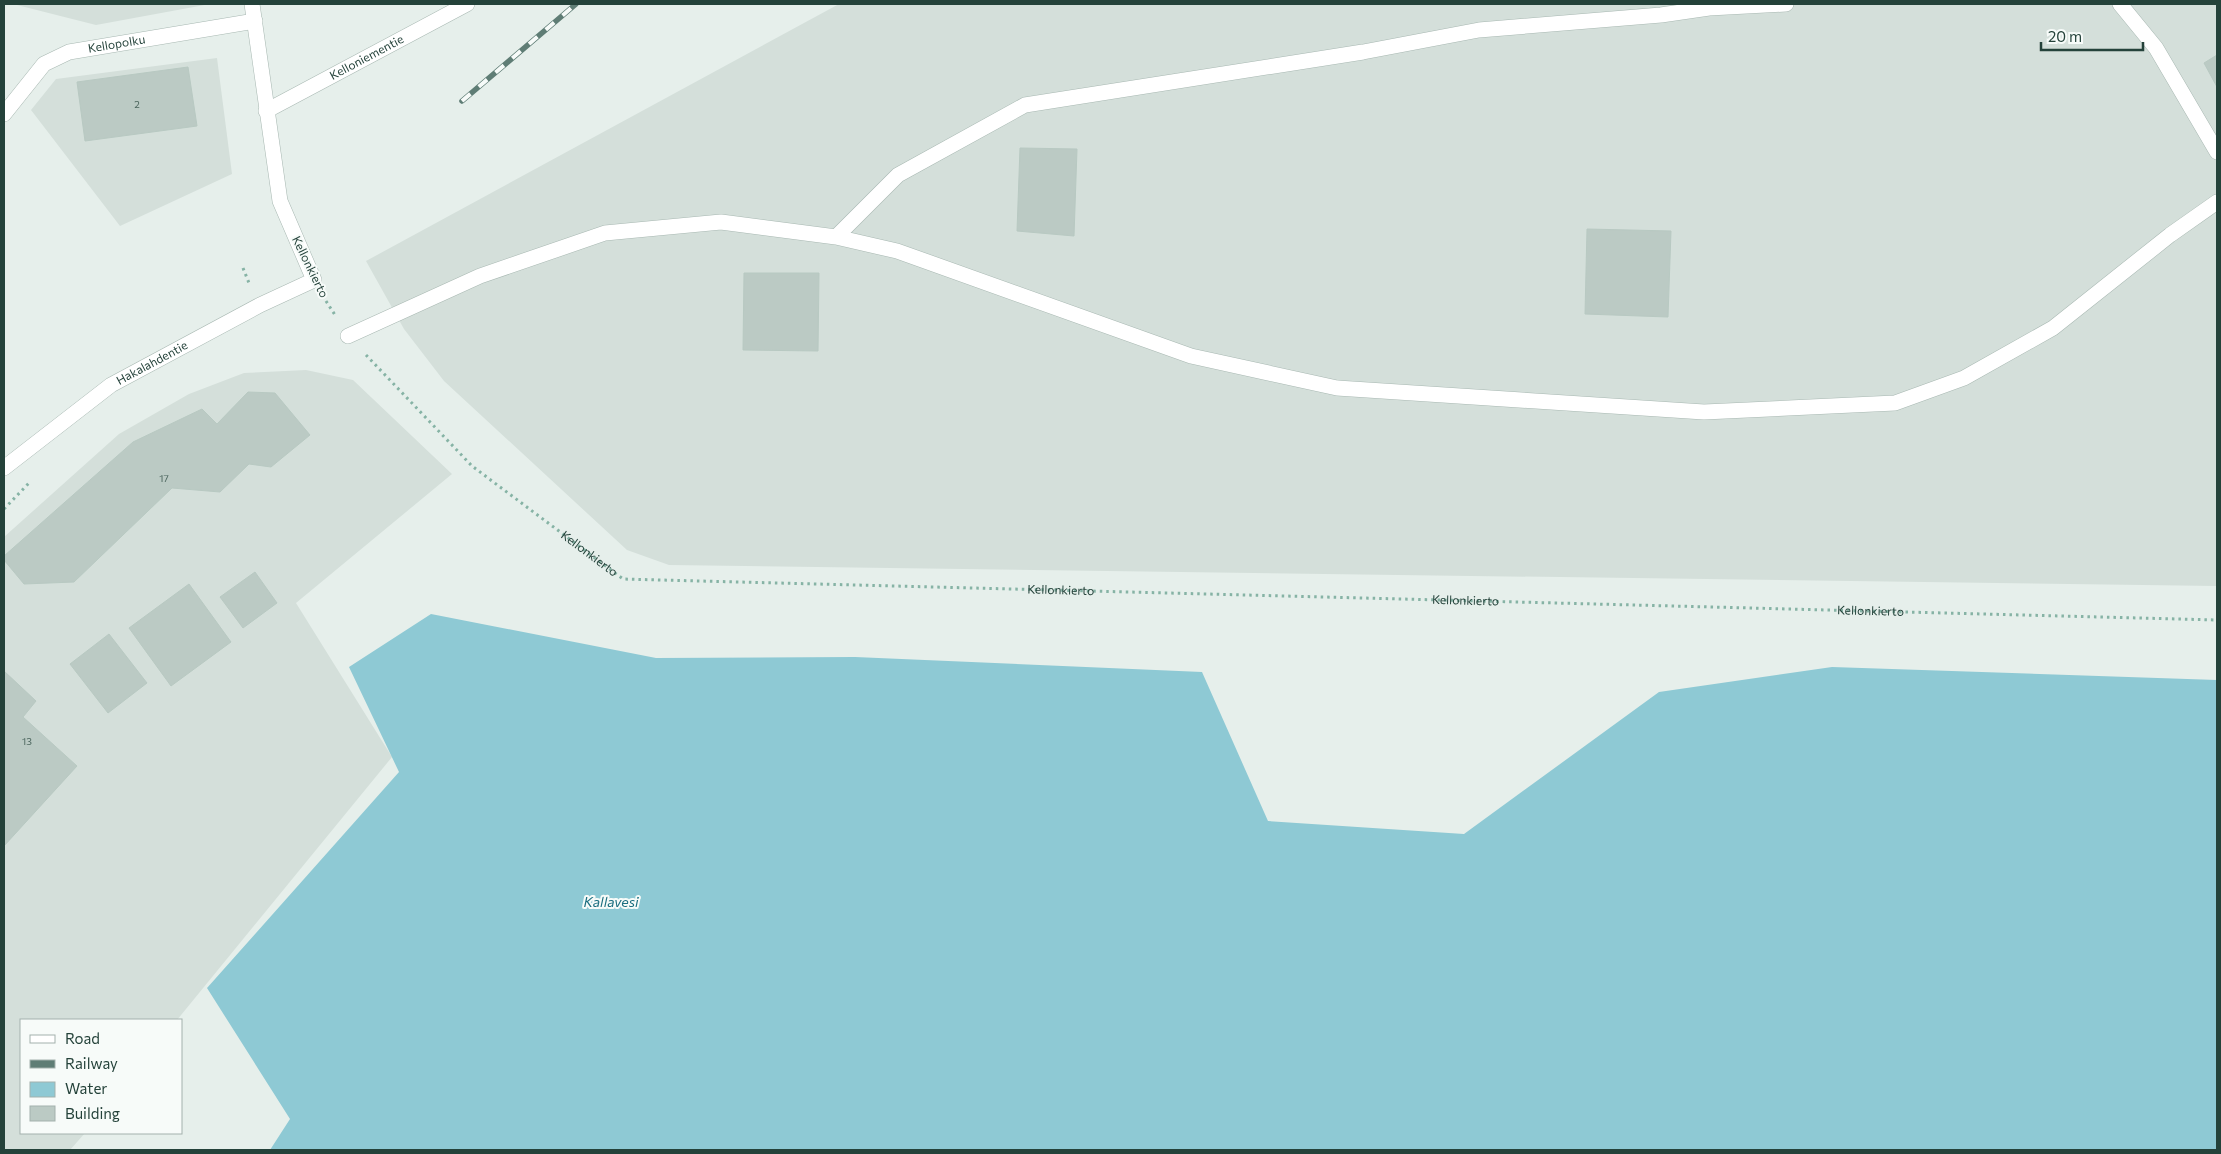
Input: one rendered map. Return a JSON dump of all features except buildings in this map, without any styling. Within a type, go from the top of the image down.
[{"type":"street","name":"Kellonkierto","points":[[252,4],[280,201],[314,280]]},
{"type":"street","name":"Kelloniementie","points":[[266,111],[466,4]]},
{"type":"street","points":[[836,236],[898,175],[1025,105],[1364,52],[1479,30],[1661,15],[1709,8],[1786,4]]},
{"type":"street","points":[[2120,4],[2156,48],[2217,152]]},
{"type":"street","name":"Kellopolku","points":[[4,114],[44,64],[69,52],[255,21]]},
{"type":"street","points":[[348,336],[480,276],[606,233],[720,222],[836,236],[897,251],[1191,356],[1337,388],[1704,412],[1895,403],[1964,378],[2053,328],[2170,235],[2217,202]]},
{"type":"street","name":"Hakalahdentie","points":[[4,468],[111,385],[260,305],[314,280]]},
{"type":"path","name":"Kellonkierto","points":[[314,280],[348,336],[472,466],[623,579],[2217,620]]},
{"type":"shaded area","points":[[13,4],[210,4],[96,25]]},
{"type":"shaded area","points":[[839,4],[2217,4],[2217,586],[669,565],[627,550],[444,381],[404,329],[366,261]]},
{"type":"shaded area","points":[[217,58],[232,174],[120,226],[31,110],[56,79]]},
{"type":"shaded area","points":[[306,370],[353,380],[452,474],[296,603],[392,757],[178,1019],[20,1019],[20,1134],[84,1134],[70,1150],[4,1150],[4,537],[119,434],[189,394],[244,373]]},
{"type":"water","name":"Kallavesi","points":[[431,614],[656,658],[855,657],[1202,672],[1268,821],[1464,834],[1659,692],[1832,667],[2217,680],[2217,1150],[270,1150],[290,1119],[207,988],[399,772],[349,667]]},
{"type":"railway","points":[[462,101],[576,4]]}]
